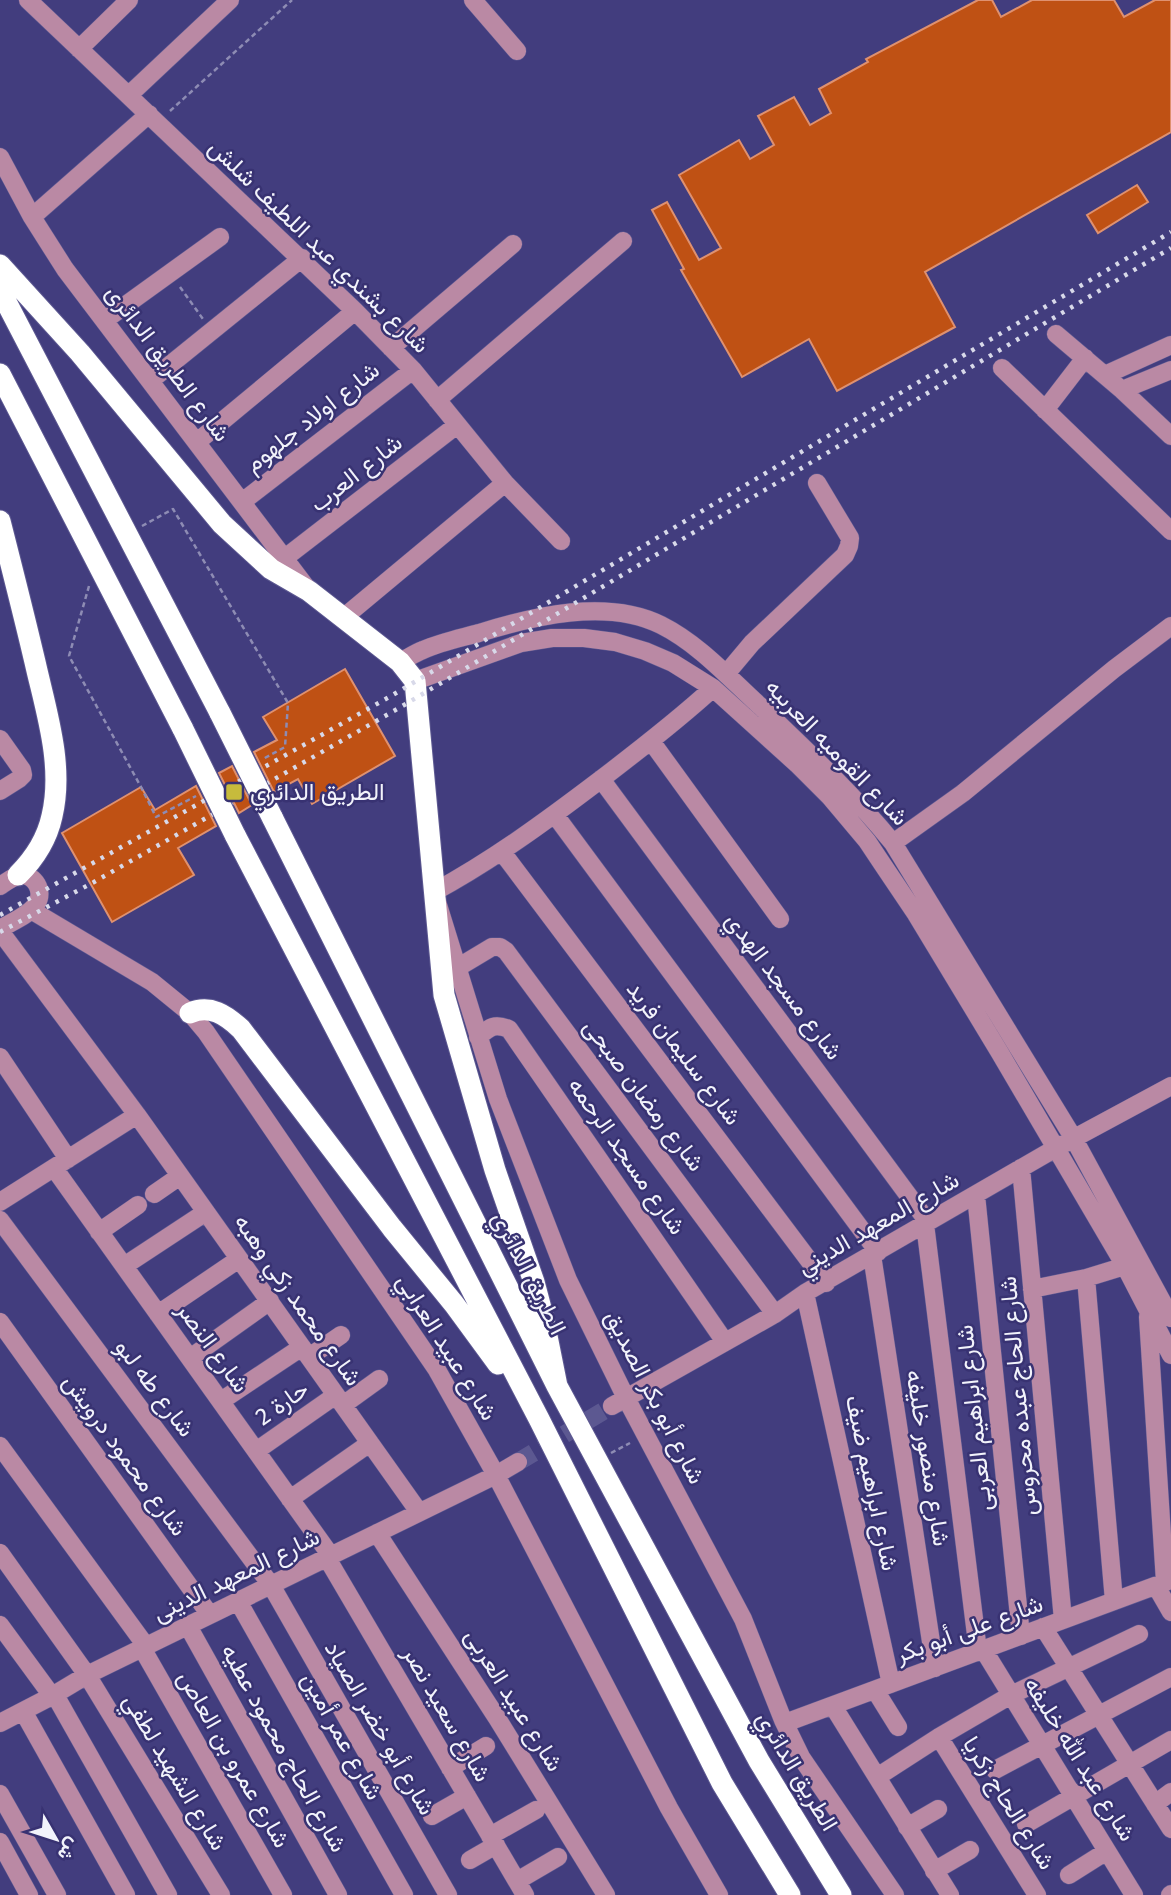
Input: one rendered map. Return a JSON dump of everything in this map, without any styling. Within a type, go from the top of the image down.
[{"type":"highway","points":[[0,265],[80,353],[222,524],[400,662],[415,681],[444,995],[495,1170],[534,1282],[557,1386]]},
{"type":"highway","name":"الطريق الدائري","points":[[0,290],[220,713],[557,1386],[759,1761],[841,1895]]},
{"type":"highway","points":[[0,374],[235,835],[539,1419],[722,1783],[790,1895]]},
{"type":"highway","points":[[0,521],[53,738],[55,771],[55,799],[47,832],[31,862],[9,881]]},
{"type":"highway","points":[[190,1013],[199,1009],[211,1010],[222,1014],[241,1029],[391,1228],[454,1304],[539,1419]]},
{"type":"street","name":"شارع بشندي عبد اللطيف شلش","points":[[28,0],[355,311],[413,370],[505,484],[561,541]]},
{"type":"street","points":[[79,49],[129,0]]},
{"type":"street","points":[[129,95],[230,0]]},
{"type":"street","points":[[473,0],[517,51]]},
{"type":"street","points":[[32,217],[153,118]]},
{"type":"street","name":"شارع الطريق الدائرى","points":[[0,157],[32,217],[65,269],[242,502],[277,564]]},
{"type":"street","points":[[105,320],[220,237]]},
{"type":"street","points":[[437,400],[623,241]]},
{"type":"street","points":[[391,348],[513,244]]},
{"type":"street","points":[[150,381],[302,258]]},
{"type":"street","points":[[197,442],[355,311]]},
{"type":"street","points":[[1056,334],[1171,436]]},
{"type":"street","points":[[1105,375],[1171,345]]},
{"type":"street","points":[[1045,410],[1085,358]]},
{"type":"street","points":[[1002,368],[1171,531]]},
{"type":"street","name":"شارع اولاد جلهوم","points":[[242,502],[413,370]]},
{"type":"street","points":[[1122,390],[1171,370]]},
{"type":"street","name":"شارع العرب","points":[[277,564],[457,425]]},
{"type":"street","points":[[726,674],[752,643],[845,555],[849,547],[850,538],[817,483]]},
{"type":"street","points":[[343,618],[505,484]]},
{"type":"street","name":"شارع القوميه العربيه","points":[[400,662],[424,649],[519,621],[580,611],[633,616],[660,625],[693,646],[726,674],[807,751],[860,805],[893,844],[1074,1139],[1171,1318]]},
{"type":"street","points":[[893,844],[963,793],[1114,668],[1171,626]]},
{"type":"street","name":"شارع القوميه العربيه","points":[[415,681],[521,643],[552,638],[583,638],[615,642],[645,651],[673,663],[713,688],[797,764],[830,797],[867,841],[916,914],[1056,1148],[1125,1266],[1171,1355]]},
{"type":"street","points":[[434,892],[502,852],[555,815],[689,711],[713,688]]},
{"type":"street","points":[[0,739],[23,775],[0,791]]},
{"type":"street","points":[[651,741],[780,919]]},
{"type":"street","name":"شارع مسجد الهدي","points":[[601,779],[927,1223]]},
{"type":"street","points":[[555,815],[875,1254]]},
{"type":"street","name":"شارع سليمان فريد","points":[[502,852],[826,1283]]},
{"type":"street","points":[[0,930],[31,910],[40,896],[39,887],[27,876],[9,881]]},
{"type":"street","name":"شارع أبو بكر الصديق","points":[[434,892],[498,1099],[568,1280],[619,1402],[743,1619],[801,1758],[895,1895]]},
{"type":"street","name":"شارع عبيد العرابي","points":[[31,910],[152,982],[190,1013],[206,1032],[437,1370],[496,1475],[669,1808],[719,1895]]},
{"type":"street","name":"شارع محمد زكي وهبه","points":[[0,930],[137,1115],[419,1512]]},
{"type":"street","name":"شارع رمضان صبحى","points":[[457,968],[492,947],[500,947],[506,951],[775,1314]]},
{"type":"street","name":"شارع مسجد الرحمه","points":[[478,1037],[488,1028],[499,1025],[509,1028],[725,1342]]},
{"type":"street","name":"شارع النصر","points":[[0,1057],[99,1232],[329,1557]]},
{"type":"street","name":"شارع المعهد الديني","points":[[619,1402],[775,1314],[805,1293],[1021,1168],[1171,1086]]},
{"type":"street","points":[[2,1196],[137,1115]]},
{"type":"street","name":"شارع الحاج عبده محروس","points":[[1021,1168],[1063,1620]]},
{"type":"street","points":[[154,1194],[180,1176]]},
{"type":"street","name":"شارع ابراهيم العربى","points":[[976,1195],[1021,1636]]},
{"type":"street","points":[[99,1232],[138,1205]]},
{"type":"street","points":[[124,1266],[206,1212]]},
{"type":"street","name":"شارع طه لبو","points":[[0,1220],[271,1585]]},
{"type":"street","points":[[927,1223],[981,1650]]},
{"type":"street","name":"شارع منصور خليفه","points":[[875,1254],[935,1668]]},
{"type":"street","points":[[159,1314],[239,1259]]},
{"type":"street","points":[[1032,1289],[1086,1278],[1125,1266]]},
{"type":"street","points":[[1086,1278],[1114,1601]]},
{"type":"street","points":[[1134,1284],[1171,1282]]},
{"type":"street","name":"شارع ابراهيم ضيف","points":[[805,1293],[883,1687],[898,1727]]},
{"type":"street","points":[[190,1358],[270,1301]]},
{"type":"street","points":[[1147,1310],[1164,1583],[1171,1612]]},
{"type":"street","name":"شارع محمود درويش","points":[[0,1322],[210,1615]]},
{"type":"street","points":[[221,1401],[341,1335]]},
{"type":"street","name":"حارة 2","points":[[256,1451],[379,1379]]},
{"type":"street","points":[[290,1499],[370,1443]]},
{"type":"street","name":"شارع عمرو بن العاص","points":[[0,1446],[144,1647],[283,1895]]},
{"type":"street","points":[[496,1475],[518,1462]]},
{"type":"street","name":"شارع المعهد الدينى","points":[[0,1723],[54,1696],[87,1675],[496,1475]]},
{"type":"street","name":"شارع عبيد العربى","points":[[377,1533],[497,1718],[598,1892]]},
{"type":"street","name":"شارع الشهيد لطفي","points":[[0,1553],[87,1675],[221,1895]]},
{"type":"street","name":"شارع سعيد نصر","points":[[329,1557],[521,1888]]},
{"type":"street","name":"شارع على أبو بكر","points":[[785,1723],[1164,1583]]},
{"type":"street","name":"شارع أبو خضر الصياد","points":[[271,1585],[447,1895]]},
{"type":"street","name":"شارع عمر أمين","points":[[238,1601],[404,1895]]},
{"type":"street","points":[[0,1625],[54,1696],[168,1895]]},
{"type":"street","name":"شارع الحاج محمود عطيه","points":[[188,1626],[338,1895]]},
{"type":"street","points":[[1043,1627],[1171,1829]]},
{"type":"street","points":[[877,1777],[1011,1695],[1139,1634]]},
{"type":"street","name":"شارع عبد الله خليفه","points":[[981,1650],[1134,1895]]},
{"type":"street","points":[[995,1770],[1171,1676]]},
{"type":"street","points":[[833,1706],[950,1895]]},
{"type":"street","points":[[23,1711],[126,1895]]},
{"type":"street","name":"شارع الحاج زكريا","points":[[939,1737],[1037,1895]]},
{"type":"street","points":[[1026,1824],[1171,1740]]},
{"type":"street","points":[[450,1768],[486,1746]]},
{"type":"street","points":[[1155,1804],[1171,1792]]},
{"type":"street","points":[[0,1794],[57,1895]]},
{"type":"street","points":[[432,1816],[467,1796]]},
{"type":"street","points":[[907,1827],[938,1809]]},
{"type":"street","points":[[471,1860],[536,1810]]},
{"type":"street","points":[[0,1842],[29,1895]]},
{"type":"street","points":[[934,1871],[970,1850]]},
{"type":"street","points":[[1069,1875],[1107,1851]]},
{"type":"street","points":[[521,1888],[558,1857]]},
{"type":"path","points":[[153,118],[292,0]]},
{"type":"path","points":[[170,273],[212,332]]},
{"type":"path","points":[[127,534],[173,509],[288,703]]},
{"type":"path","points":[[96,561],[69,656],[141,787]]},
{"type":"path","points":[[597,1461],[630,1443]]},
{"type":"building","points":[[978,0],[992,0],[1001,17],[1032,0],[1114,0],[1124,17],[1155,0],[1171,0],[1171,132],[925,272],[955,327],[837,391],[809,339],[742,377],[681,270],[684,269],[652,210],[667,202],[699,260],[721,248],[679,175],[739,140],[750,159],[774,145],[758,116],[794,97],[810,125],[831,113],[819,89],[868,62],[866,59]]},
{"type":"building","points":[[1137,185],[1148,202],[1098,233],[1087,215]]},
{"type":"building","points":[[345,669],[395,756],[312,804],[298,779],[274,792],[254,752],[277,740],[263,717]]},
{"type":"building","points":[[232,766],[252,805],[239,813],[219,773]]},
{"type":"building","points":[[196,786],[216,826],[178,848],[194,875],[112,922],[62,833],[141,787],[155,810]]},
{"type":"tunnel","points":[[518,1462],[612,1406]]},
{"type":"railway","points":[[0,915],[391,696],[1171,232]]},
{"type":"railway","points":[[0,932],[94,882],[399,708],[1171,248]]},
{"type":"place","name":"الطريق الدائري","points":[[234,792]]}]
